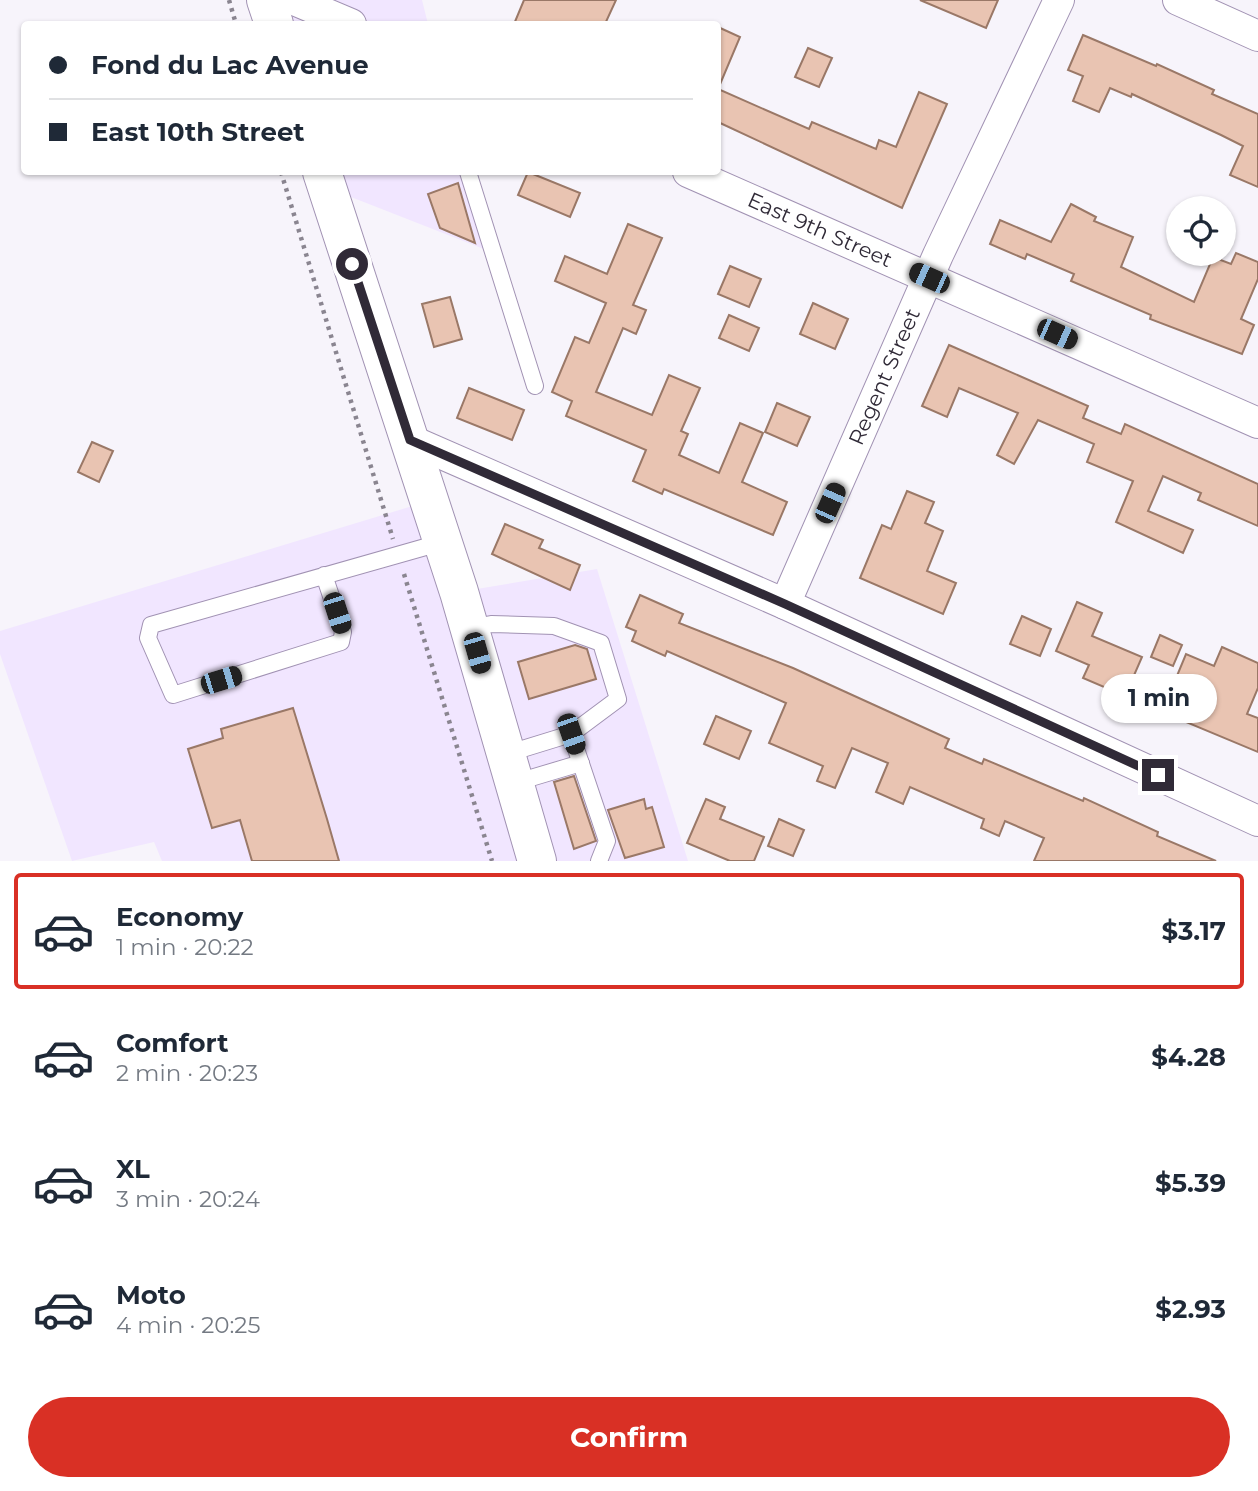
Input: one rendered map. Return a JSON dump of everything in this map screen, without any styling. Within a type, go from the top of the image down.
[{"type":"main road","points":[[265,0],[273,21]]},
{"type":"main road","points":[[324,175],[443,542],[537,861]]},
{"type":"street","points":[[294,0],[344,21]]},
{"type":"street","name":"Regent Street","points":[[785,604],[929,278],[1059,0]]},
{"type":"street","points":[[1178,0],[1258,36]]},
{"type":"street","name":"East 9th Street","points":[[695,175],[1258,423]]},
{"type":"street","points":[[410,440],[785,604],[1258,821]]},
{"type":"lane","points":[[469,175],[535,386]]},
{"type":"lane","points":[[324,575],[343,632],[341,642],[173,695],[148,638],[152,625],[324,575],[443,542]]},
{"type":"lane","points":[[469,628],[491,624],[554,626],[601,643],[618,699],[571,734],[510,769]]},
{"type":"lane","points":[[571,734],[607,841],[599,861]]},
{"type":"lane","points":[[510,769],[580,763]]},
{"type":"path","points":[[229,0],[235,21]]},
{"type":"path","points":[[282,175],[492,861]]},
{"type":"shaded area","points":[[266,0],[422,0],[427,21],[273,21]]},
{"type":"shaded area","points":[[323,175],[469,175],[494,253],[328,188]]},
{"type":"shaded area","points":[[429,501],[459,592],[597,569],[688,861],[162,861],[154,842],[72,861],[0,654],[0,631]]},
{"type":"building","points":[[524,0],[616,0],[606,21],[515,21]]},
{"type":"building","points":[[920,0],[998,0],[986,28]]},
{"type":"building","points":[[721,28],[740,37],[721,82]]},
{"type":"building","points":[[1083,35],[1156,66],[1157,64],[1214,90],[1212,94],[1258,114],[1258,187],[1230,175],[1243,146],[1221,135],[1132,94],[1131,97],[1110,88],[1099,112],[1073,101],[1083,76],[1068,70]]},
{"type":"building","points":[[808,48],[832,58],[819,87],[795,77]]},
{"type":"building","points":[[721,90],[809,129],[812,122],[876,149],[879,140],[896,147],[919,92],[947,104],[902,208],[721,123]]},
{"type":"building","points":[[527,175],[535,175],[580,193],[570,217],[518,195]]},
{"type":"building","points":[[458,183],[475,243],[440,228],[428,194]]},
{"type":"building","points":[[1071,204],[1096,217],[1094,221],[1133,237],[1121,267],[1194,302],[1209,266],[1236,266],[1236,253],[1258,262],[1258,279],[1241,319],[1254,325],[1242,354],[1150,319],[1151,315],[1071,281],[1074,274],[1027,254],[1025,259],[990,244],[1000,220],[1051,242]]},
{"type":"building","points":[[628,224],[662,238],[633,305],[646,310],[636,334],[623,328],[596,392],[652,415],[669,375],[700,388],[681,431],[688,434],[679,455],[719,473],[740,423],[763,433],[742,482],[787,502],[773,535],[664,489],[662,494],[633,481],[646,450],[566,416],[572,401],[552,392],[575,337],[589,343],[606,303],[555,281],[565,256],[607,274]]},
{"type":"building","points":[[730,266],[761,279],[749,307],[718,294]]},
{"type":"building","points":[[450,297],[462,339],[434,347],[422,304]]},
{"type":"building","points":[[813,303],[848,319],[835,349],[800,334]]},
{"type":"building","points":[[729,315],[759,328],[749,351],[719,338]]},
{"type":"building","points":[[949,345],[1088,406],[1083,418],[1121,434],[1125,424],[1258,484],[1258,526],[1198,500],[1201,493],[1163,476],[1148,511],[1193,530],[1183,553],[1116,522],[1133,481],[1087,462],[1094,444],[1038,420],[1014,464],[997,455],[1018,413],[959,388],[947,417],[922,406]]},
{"type":"building","points":[[469,388],[524,410],[512,440],[457,418]]},
{"type":"building","points":[[777,403],[810,417],[797,446],[765,432]]},
{"type":"building","points":[[92,442],[113,451],[99,482],[78,472]]},
{"type":"building","points":[[907,491],[934,502],[925,523],[943,531],[927,571],[956,583],[943,614],[860,578],[882,525],[891,529]]},
{"type":"building","points":[[505,524],[543,540],[539,548],[580,565],[570,590],[492,554]]},
{"type":"building","points":[[640,595],[683,614],[679,623],[793,668],[949,739],[945,748],[982,764],[984,759],[1083,801],[1084,798],[1158,832],[1157,836],[1216,861],[1034,861],[1044,838],[1005,821],[999,836],[981,828],[984,819],[910,787],[903,804],[876,792],[888,763],[852,748],[835,788],[817,781],[823,766],[769,743],[786,703],[667,651],[665,656],[632,641],[636,631],[626,627]]},
{"type":"building","points":[[1077,602],[1102,613],[1092,636],[1142,657],[1125,696],[1083,678],[1089,665],[1056,651]]},
{"type":"building","points":[[1022,616],[1051,629],[1040,656],[1010,644]]},
{"type":"building","points":[[1160,635],[1182,645],[1173,666],[1151,657]]},
{"type":"building","points":[[575,645],[587,649],[596,679],[529,699],[518,662]]},
{"type":"building","points":[[1222,647],[1258,663],[1258,688],[1247,714],[1258,718],[1258,752],[1162,712],[1186,654],[1214,666]]},
{"type":"building","points":[[293,708],[339,861],[252,861],[240,820],[212,828],[188,749],[223,738],[221,729]]},
{"type":"building","points":[[716,716],[751,731],[739,759],[704,744]]},
{"type":"building","points":[[574,776],[596,841],[574,849],[554,782]]},
{"type":"building","points":[[644,799],[646,809],[652,807],[664,847],[625,858],[608,810]]},
{"type":"building","points":[[706,799],[725,807],[720,819],[764,837],[754,861],[730,861],[687,843]]},
{"type":"building","points":[[779,819],[804,830],[793,856],[768,846]]},
{"type":"route","points":[[352,264],[410,440],[785,604],[1158,775]]}]
